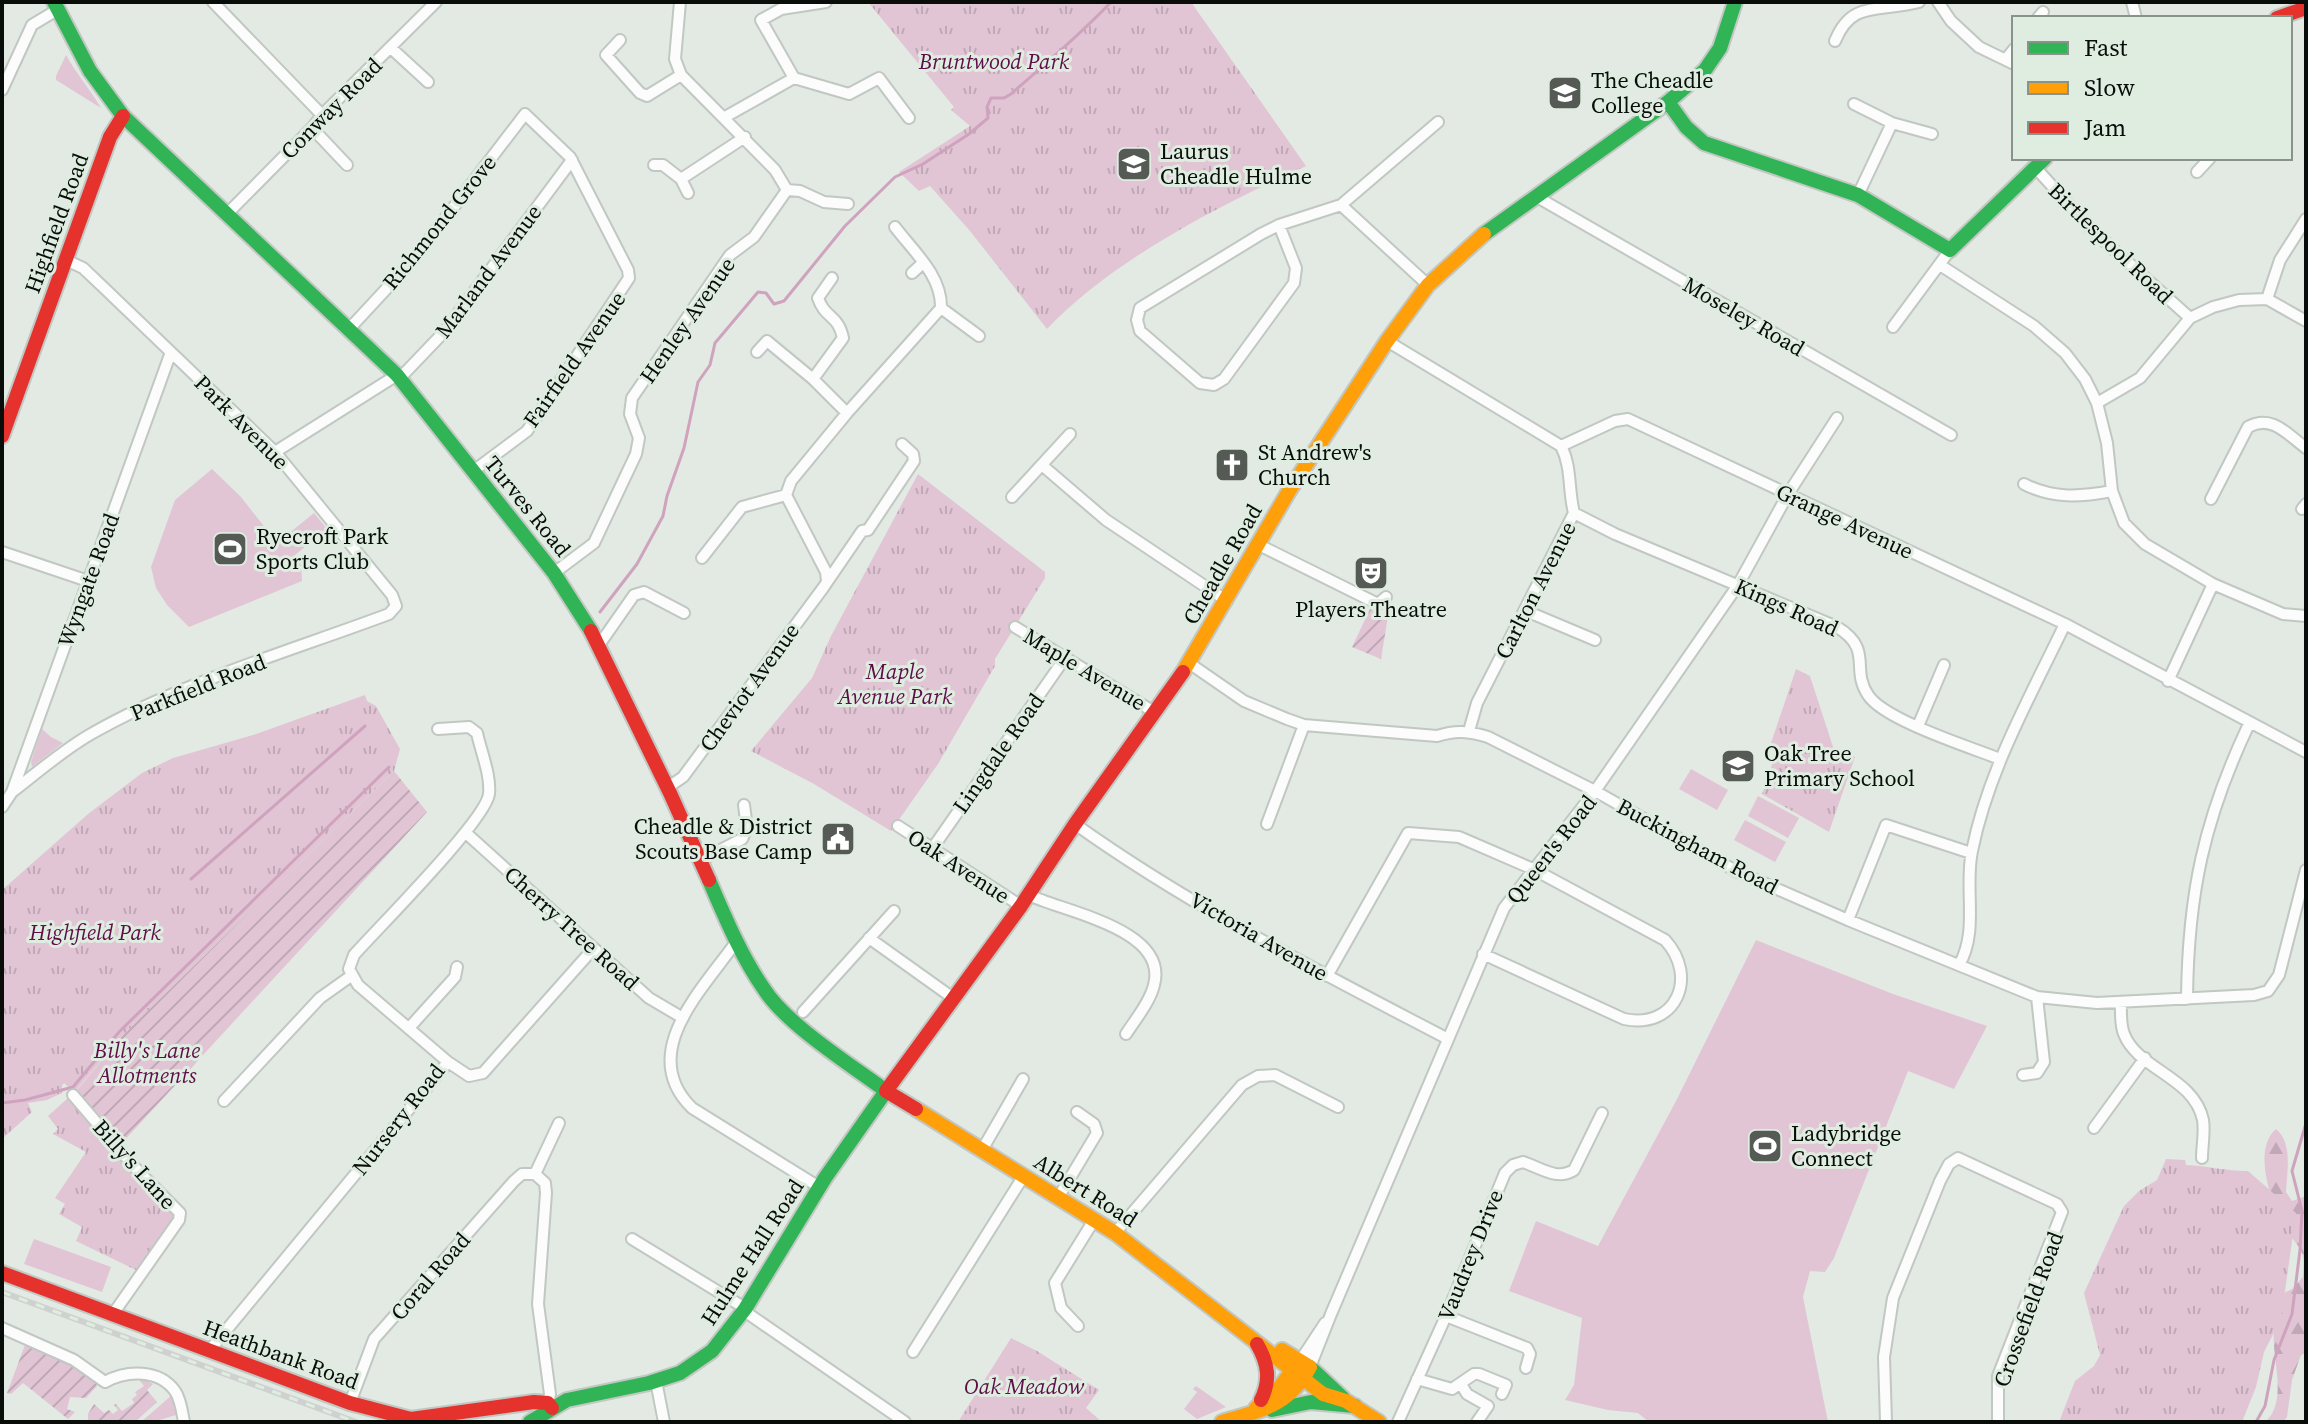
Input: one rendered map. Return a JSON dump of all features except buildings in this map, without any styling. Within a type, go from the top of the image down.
[{"type":"street","points":[[213,2],[322,115]]},
{"type":"street","name":"Conway Road","points":[[226,215],[436,2]]},
{"type":"street","points":[[680,2],[675,59],[681,75],[745,137],[775,170],[787,190],[800,191],[824,202],[848,204]]},
{"type":"street","points":[[826,2],[781,9],[761,20],[794,78],[843,94],[849,94],[879,78],[909,118]]},
{"type":"street","name":"Cheadle Road","points":[[886,1091],[1025,901],[1075,824],[1189,663],[1289,491],[1387,341],[1428,285],[1485,233],[1668,102],[1705,70],[1720,48],[1735,2]]},
{"type":"street","points":[[1835,41],[1841,22],[1849,11],[1861,6],[1898,7],[1919,2]]},
{"type":"street","points":[[1938,2],[1951,21],[1979,47],[2010,62]]},
{"type":"street","points":[[2,90],[32,25],[56,6]]},
{"type":"street","name":"Turves Road","points":[[56,6],[90,71],[123,116],[398,376],[554,573],[599,645],[701,860],[736,942],[765,992],[802,1028],[886,1091]]},
{"type":"street","points":[[2283,16],[2306,8]]},
{"type":"street","points":[[620,40],[606,55],[640,93],[647,96],[681,75]]},
{"type":"street","points":[[391,48],[428,82]]},
{"type":"street","points":[[725,117],[794,78]]},
{"type":"street","points":[[1668,102],[1686,127],[1704,143],[1858,195],[1950,250]]},
{"type":"street","points":[[1854,104],[1892,123],[1932,134]]},
{"type":"street","name":"Richmond Grove","points":[[350,328],[414,259],[525,114],[572,160]]},
{"type":"street","name":"Highfield Road","points":[[2,436],[110,137],[123,116]]},
{"type":"street","points":[[1279,225],[1296,268],[1294,283],[1224,379],[1214,385],[1200,383],[1140,331],[1137,320],[1140,308],[1279,225],[1341,205],[1438,122]]},
{"type":"street","points":[[1858,195],[1892,123]]},
{"type":"street","points":[[312,128],[347,165]]},
{"type":"street","points":[[681,179],[745,137]]},
{"type":"street","name":"Fairfield Avenue","points":[[472,472],[527,431],[629,278],[628,270],[572,160]]},
{"type":"street","name":"Marland Avenue","points":[[275,452],[398,376],[445,331],[572,160]]},
{"type":"street","points":[[2197,172],[2208,160]]},
{"type":"street","points":[[1893,327],[1950,250],[2039,162]]},
{"type":"street","name":"Birtlespool Road","points":[[2039,162],[2092,230],[2190,318]]},
{"type":"street","points":[[654,165],[663,165],[681,179],[688,193]]},
{"type":"street","name":"Henley Avenue","points":[[554,573],[594,543],[636,454],[639,438],[630,414],[632,398],[730,255],[754,237],[787,190]]},
{"type":"street","name":"Moseley Road","points":[[1537,197],[1951,435]]},
{"type":"street","points":[[1341,205],[1428,285]]},
{"type":"street","points":[[2267,299],[2280,260],[2306,219]]},
{"type":"street","points":[[827,581],[826,572],[786,495],[791,481],[941,308],[941,292],[895,227]]},
{"type":"street","name":"Park Avenue","points":[[66,260],[83,268],[275,452],[392,595],[396,606]]},
{"type":"street","points":[[912,273],[923,263]]},
{"type":"street","points":[[1940,265],[2044,335],[2085,379],[2097,403],[2107,443],[2112,491],[2124,523],[2145,544],[2213,584],[2283,614],[2306,616]]},
{"type":"street","points":[[813,379],[843,338],[840,325],[821,308],[818,298],[832,278]]},
{"type":"street","points":[[2097,403],[2140,378],[2190,318],[2213,307],[2239,300],[2267,299],[2306,321]]},
{"type":"street","points":[[941,308],[979,336]]},
{"type":"street","points":[[757,352],[767,341],[813,379],[847,413]]},
{"type":"street","points":[[1387,341],[1561,446]]},
{"type":"street","name":"Wyngate Road","points":[[2,807],[12,792],[171,352]]},
{"type":"street","name":"Queen's Road","points":[[1302,1369],[1331,1314],[1504,908],[1595,791],[1738,585],[1788,494],[1837,418]]},
{"type":"street","name":"Grange Avenue","points":[[1561,446],[1602,426],[1628,419],[2065,624],[2306,752]]},
{"type":"street","points":[[2211,499],[2248,427],[2269,421],[2306,448]]},
{"type":"street","points":[[1012,497],[1070,434]]},
{"type":"street","name":"Cheviot Avenue","points":[[667,788],[683,777],[862,531],[868,530],[914,461],[913,454],[902,444]]},
{"type":"street","name":"Carlton Avenue","points":[[1469,731],[1477,703],[1574,513],[1568,460],[1561,446]]},
{"type":"street","points":[[1043,466],[1106,520],[1227,601]]},
{"type":"street","points":[[2024,484],[2041,493],[2066,496],[2112,491]]},
{"type":"street","points":[[702,558],[742,507],[786,495]]},
{"type":"street","name":"Kings Road","points":[[1574,513],[1615,534],[1849,635],[1857,645],[1863,685],[1880,708],[2000,759]]},
{"type":"street","points":[[1259,545],[1375,603],[1381,603],[1386,597]]},
{"type":"street","points":[[2,552],[88,581]]},
{"type":"street","points":[[2168,681],[2213,584]]},
{"type":"street","points":[[599,645],[634,595],[644,592],[684,613]]},
{"type":"street","name":"Parkfield Road","points":[[12,792],[78,742],[127,715],[177,693],[389,614],[396,606]]},
{"type":"street","points":[[1526,611],[1595,640]]},
{"type":"street","points":[[1959,965],[1968,943],[1971,853],[2000,759],[2065,624]]},
{"type":"street","name":"Maple Avenue","points":[[1015,627],[1154,712]]},
{"type":"street","name":"Lingdale Road","points":[[932,849],[1065,658]]},
{"type":"street","name":"Buckingham Road","points":[[1189,663],[1244,701],[1304,725],[1437,736],[1469,731],[1488,737],[1595,791],[1736,871],[2037,997],[2072,1002],[2121,1002],[2254,995],[2268,991],[2279,975],[2306,870]]},
{"type":"street","points":[[1918,726],[1944,665]]},
{"type":"street","points":[[2187,999],[2188,949],[2200,858],[2215,803],[2249,724]]},
{"type":"street","points":[[1267,824],[1304,725]]},
{"type":"street","points":[[224,1101],[320,998],[351,976],[349,969],[354,955],[483,812],[489,795],[477,733],[469,727],[438,729]]},
{"type":"street","points":[[701,860],[742,839],[747,828],[744,805]]},
{"type":"street","name":"Victoria Avenue","points":[[1075,824],[1122,858],[1327,976],[1448,1039]]},
{"type":"street","points":[[1848,920],[1886,825],[1971,853]]},
{"type":"street","name":"Oak Avenue","points":[[898,826],[932,849],[1025,901],[1081,911],[1146,947],[1156,968],[1154,987],[1126,1034]]},
{"type":"street","name":"Cherry Tree Road","points":[[466,833],[649,998],[683,1018]]},
{"type":"street","points":[[1327,976],[1408,833],[1459,837],[1533,869],[1665,940],[1677,952],[1682,983],[1676,999],[1655,1019],[1641,1022],[1624,1019],[1483,954]]},
{"type":"street","points":[[803,1012],[894,911]]},
{"type":"street","points":[[869,938],[953,998]]},
{"type":"street","points":[[736,942],[683,1018],[672,1040],[669,1058],[672,1079],[684,1100],[702,1115],[814,1184]]},
{"type":"street","points":[[448,1062],[469,1076],[483,1073],[593,949]]},
{"type":"street","points":[[409,1028],[455,977],[457,967]]},
{"type":"street","name":"Nursery Road","points":[[209,1351],[448,1062],[351,976]]},
{"type":"street","points":[[2023,1075],[2037,1073],[2044,1062],[2037,997]]},
{"type":"street","points":[[2121,1002],[2125,1038],[2145,1058],[2186,1089],[2199,1109],[2203,1122],[2202,1158]]},
{"type":"street","points":[[2094,1128],[2145,1058]]},
{"type":"street","points":[[1115,1233],[1242,1085],[1258,1076],[1275,1075],[1338,1107]]},
{"type":"street","points":[[982,1150],[1023,1079]]},
{"type":"street","name":"Albert Road","points":[[886,1091],[1115,1233],[1255,1339],[1302,1369],[1323,1394],[1350,1403],[1379,1422]]},
{"type":"street","name":"Hulme Hall Road","points":[[530,1422],[550,1405],[656,1381],[693,1367],[704,1358],[728,1333],[744,1309],[814,1184],[886,1091]]},
{"type":"street","name":"Billy's Lane","points":[[73,1095],[138,1171],[180,1213],[179,1220],[113,1314]]},
{"type":"street","points":[[1058,1198],[1097,1133],[1094,1124],[1077,1112]]},
{"type":"street","name":"Vaudrey Drive","points":[[1398,1422],[1505,1173],[1513,1165],[1523,1162],[1552,1174],[1566,1175],[1574,1170],[1602,1113]]},
{"type":"street","points":[[550,1405],[538,1293],[546,1193],[545,1183],[535,1174],[559,1123]]},
{"type":"street","name":"Crossefield Road","points":[[1886,1422],[1884,1357],[1893,1298],[1940,1181],[1949,1164],[1958,1158],[2057,1204],[2062,1212],[1998,1376],[1998,1422]]},
{"type":"street","name":"Coral Road","points":[[350,1403],[374,1339],[514,1181],[522,1174],[535,1174]]},
{"type":"street","points":[[913,1352],[1023,1177]]},
{"type":"street","points":[[1045,1300],[1094,1220]]},
{"type":"street","points":[[632,1239],[744,1309],[905,1422]]},
{"type":"street","name":"Heathbank Road","points":[[2,1273],[350,1403],[408,1419],[534,1402],[550,1405]]},
{"type":"street","points":[[1055,1283],[1061,1308],[1078,1326]]},
{"type":"street","points":[[1446,1316],[1527,1348],[1530,1354],[1526,1368]]},
{"type":"street","points":[[2,1328],[74,1360],[105,1382],[115,1376],[138,1372],[159,1380],[175,1392],[184,1422]]},
{"type":"street","points":[[1254,1414],[1269,1383],[1265,1357],[1255,1339]]},
{"type":"street","points":[[1254,1414],[1302,1369]]},
{"type":"street","points":[[1417,1379],[1447,1388],[1457,1387],[1469,1376],[1479,1374],[1506,1385],[1502,1394]]},
{"type":"street","points":[[656,1381],[664,1422]]},
{"type":"street","points":[[1461,1384],[1467,1394],[1488,1406],[1477,1422]]},
{"type":"street","points":[[1222,1422],[1311,1402],[1350,1403]]},
{"type":"green space","name":"Laurus Cheadle Hulme","points":[[868,2],[1191,2],[1306,166],[1169,236],[1103,280],[1047,329],[970,231],[930,186],[919,191],[899,172],[970,126],[951,110],[954,107]]},
{"type":"green space","points":[[66,55],[101,108],[56,80]]},
{"type":"green space","name":"Ryecroft Park Sports Club","points":[[212,469],[241,497],[277,543],[314,513],[327,529],[295,555],[301,564],[302,581],[189,627],[167,605],[156,588],[151,567],[175,500]]},
{"type":"green space","name":"Maple Avenue Park","points":[[918,474],[1045,572],[1045,578],[995,659],[995,666],[938,764],[891,831],[814,784],[751,751],[812,678],[831,636]]},
{"type":"green space","points":[[1370,609],[1388,616],[1381,659],[1352,647]]},
{"type":"green space","points":[[1796,669],[1810,676],[1833,747],[1855,757],[1829,832],[1762,794],[1777,750],[1770,746]]},
{"type":"green space","name":"Highfield Park","points":[[365,695],[367,701],[376,706],[400,749],[394,771],[123,1035],[74,1092],[64,1083],[62,1093],[47,1100],[28,1103],[32,1112],[2,1139],[2,890],[88,814],[142,773],[173,758],[253,735]]},
{"type":"green space","points":[[42,729],[63,743],[32,767],[31,762]]},
{"type":"green space","points":[[1691,769],[1728,790],[1717,810],[1679,789]]},
{"type":"green space","name":"Billy's Lane Allotments","points":[[394,771],[427,812],[121,1144],[76,1091],[123,1035]]},
{"type":"green space","points":[[1758,796],[1799,818],[1788,838],[1748,816]]},
{"type":"green space","points":[[1745,820],[1786,842],[1775,862],[1734,840]]},
{"type":"green space","name":"Ladybridge Connect","points":[[1756,940],[1893,994],[1987,1026],[1954,1089],[1908,1071],[1834,1258],[1825,1272],[1810,1271],[1803,1297],[1828,1422],[1649,1422],[1638,1413],[1565,1400],[1574,1385],[1582,1318],[1509,1291],[1536,1221],[1598,1246],[1676,1101]]},
{"type":"green space","points":[[69,1097],[144,1185],[174,1211],[173,1220],[136,1270],[76,1241],[82,1227],[59,1214],[65,1204],[55,1198],[86,1152],[53,1134],[58,1129],[48,1116]]},
{"type":"green space","points":[[2276,1129],[2287,1150],[2286,1192],[2292,1201],[2306,1196],[2306,1353],[2301,1355],[2292,1380],[2287,1417],[2283,1422],[2265,1422],[2272,1413],[2278,1391],[2274,1341],[2276,1321],[2284,1293],[2303,1277],[2304,1265],[2303,1255],[2279,1217],[2269,1191],[2265,1149]]},
{"type":"green space","points":[[2166,1159],[2185,1160],[2186,1165],[2248,1171],[2296,1213],[2281,1319],[2264,1352],[2256,1387],[2242,1422],[2059,1422],[2075,1381],[2094,1366],[2100,1355],[2084,1293],[2124,1206],[2139,1191],[2157,1180]]},
{"type":"green space","points":[[34,1239],[111,1267],[102,1292],[24,1264]]},
{"type":"green space","name":"Oak Meadow","points":[[1011,1338],[1099,1390],[1086,1408],[1102,1422],[958,1422]]},
{"type":"green space","points":[[25,1345],[63,1360],[96,1378],[97,1386],[86,1398],[70,1397],[67,1409],[75,1412],[68,1419],[23,1383],[11,1394],[7,1393]]},
{"type":"green space","points":[[143,1379],[153,1384],[147,1390],[157,1402],[135,1422],[88,1422],[88,1414],[94,1404],[104,1413],[109,1410],[113,1414],[118,1410],[114,1405],[122,1411],[134,1403],[135,1392],[144,1386],[140,1381]]},
{"type":"green space","points":[[1196,1386],[1226,1407],[1197,1419],[1184,1409],[1197,1392],[1193,1389]]},
{"type":"green space","points":[[172,1395],[176,1415],[141,1422]]},
{"type":"waterway","points":[[600,612],[637,564],[663,516],[684,448],[698,382],[710,365],[715,343],[758,292],[766,293],[774,304],[784,301],[845,226],[895,177],[923,164],[969,134],[988,118],[987,107],[991,98],[1004,98],[1011,94],[1111,2]]},
{"type":"waterway","points":[[191,879],[365,726]]},
{"type":"waterway","points":[[2,1103],[73,1087],[119,1032],[389,767]]},
{"type":"waterway","points":[[2256,1422],[2265,1406],[2274,1360],[2292,1314],[2302,1211],[2292,1171],[2306,1123]]},
{"type":"railway","points":[[2,1292],[356,1422]]},
{"type":"traffic: fast","points":[[54,2],[90,71],[123,116],[397,375],[554,573],[591,631]]},
{"type":"traffic: fast","points":[[1484,234],[1668,102],[1705,70],[1720,48],[1735,2]]},
{"type":"traffic: fast","points":[[1668,102],[1686,127],[1704,143],[1858,195],[1950,250],[2043,160]]},
{"type":"traffic: fast","points":[[530,1422],[567,1400],[649,1383],[680,1373],[712,1351],[745,1309],[825,1178],[886,1091],[820,1044],[774,1003],[741,950],[709,880]]},
{"type":"traffic: fast","points":[[1310,1367],[1343,1398]]},
{"type":"traffic: fast","points":[[1272,1410],[1311,1402],[1355,1406]]},
{"type":"traffic: slow","points":[[1183,672],[1289,491],[1387,341],[1428,285],[1484,234]]},
{"type":"traffic: slow","points":[[916,1109],[1115,1233],[1305,1380]]},
{"type":"traffic: slow","points":[[1222,1422],[1273,1405],[1302,1380],[1310,1367],[1282,1350]]},
{"type":"traffic: slow","points":[[1256,1408],[1278,1389],[1300,1361]]},
{"type":"traffic: slow","points":[[1305,1380],[1323,1394],[1346,1401],[1379,1422]]},
{"type":"traffic: jam","points":[[2283,16],[2306,8]]},
{"type":"traffic: jam","points":[[2,436],[110,137],[123,116]]},
{"type":"traffic: jam","points":[[591,631],[709,880]]},
{"type":"traffic: jam","points":[[916,1109],[886,1091],[1021,906],[1183,672]]},
{"type":"traffic: jam","points":[[2,1273],[350,1403],[411,1419],[534,1402],[548,1403],[552,1408]]},
{"type":"traffic: jam","points":[[1257,1344],[1267,1372],[1261,1400]]},
{"type":"place","name":"The Cheadle College","points":[[1565,93]]},
{"type":"place","name":"Laurus Cheadle Hulme","points":[[1134,164]]},
{"type":"place","name":"St Andrew's Church","points":[[1232,465]]},
{"type":"place","name":"Ryecroft Park Sports Club","points":[[230,549]]},
{"type":"place","name":"Players Theatre","points":[[1371,573]]},
{"type":"place","name":"Oak Tree Primary School","points":[[1738,766]]},
{"type":"place","name":"Cheadle & District Scouts Base Camp","points":[[838,839]]},
{"type":"place","name":"Ladybridge Connect","points":[[1765,1146]]},
{"type":"park label","name":"Bruntwood Park","points":[[994,61]]}]
